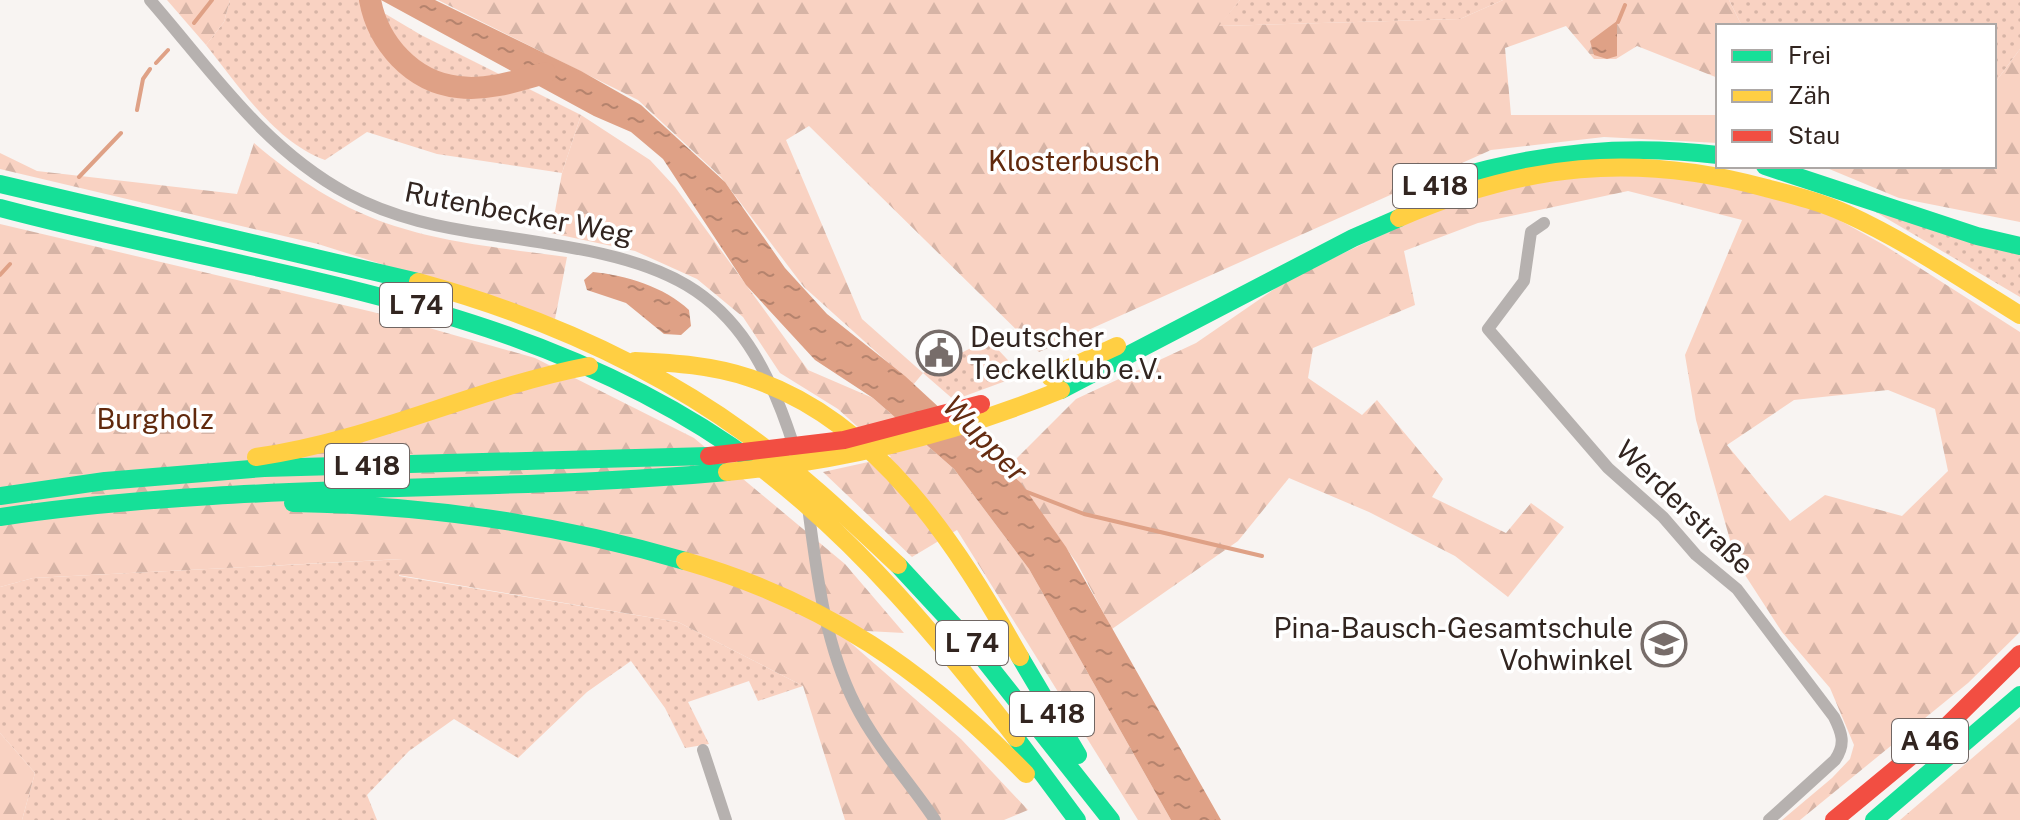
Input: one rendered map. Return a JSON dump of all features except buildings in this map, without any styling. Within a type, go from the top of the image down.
[{"type":"highway","name":"L 418","points":[[1180,321],[1363,215],[1496,165],[1598,149],[1649,147],[1716,155]]},
{"type":"highway","name":"L 418","points":[[0,517],[165,497],[598,472],[765,453],[894,430],[1028,387],[1180,321],[1373,227],[1463,191],[1510,177],[1602,164],[1647,164],[1725,174],[1818,192]]},
{"type":"highway","points":[[1769,168],[1906,242],[2020,315]]},
{"type":"highway","name":"L 74","points":[[0,184],[116,216],[382,273],[505,308],[562,330],[648,371],[722,415],[785,459],[880,543],[957,624],[1111,820]]},
{"type":"highway","points":[[1818,192],[2020,246]]},
{"type":"highway","name":"L 74","points":[[0,208],[172,252],[394,299],[509,334],[613,377],[658,401],[727,445],[821,518],[939,643],[1077,820]]},
{"type":"highway","name":"L 418","points":[[138,478],[173,464],[268,456],[312,448],[544,375],[614,362],[685,363],[760,381],[832,418],[882,460],[922,503],[964,563],[1063,732],[1103,791],[1111,820]]},
{"type":"highway","name":"L 418","points":[[0,496],[138,478],[244,469],[598,472]]},
{"type":"highway","name":"L 74","points":[[165,497],[209,505],[305,503],[385,508],[519,523],[674,555],[741,577],[809,606],[897,657],[960,706],[1001,746],[1063,820]]},
{"type":"highway","name":"A 46","points":[[1834,820],[1944,729],[2020,654]]},
{"type":"highway","name":"A 46","points":[[1874,820],[2020,695]]},
{"type":"street","name":"Rutenbecker Weg","points":[[150,0],[247,115],[296,159],[348,194],[403,217],[441,228],[577,247],[632,260],[692,287],[735,324],[764,368],[797,457],[807,494],[820,594],[839,667],[855,705],[880,745],[935,820]]},
{"type":"street","name":"Werderstraße","points":[[1544,223],[1531,232],[1524,281],[1488,329],[1608,468],[1663,517],[1696,555],[1737,589],[1834,717],[1843,734],[1841,751],[1835,760],[1769,820]]},
{"type":"street","points":[[703,750],[726,820]]},
{"type":"green space","points":[[167,0],[230,0],[224,22],[206,45]]},
{"type":"green space","points":[[230,0],[362,0],[421,35],[581,115],[562,173],[437,154],[367,132],[325,160],[307,151],[290,140],[259,111],[206,45],[224,22]]},
{"type":"green space","name":"Klosterbusch","points":[[438,0],[1240,0],[1219,26],[1460,19],[1503,0],[1729,0],[1741,24],[1716,24],[1716,77],[1637,46],[1616,59],[1594,59],[1566,26],[1505,48],[1511,115],[1716,115],[1716,143],[1604,137],[1491,150],[1039,352],[809,126],[786,140],[862,319],[923,373],[913,385],[804,287],[721,177],[638,100]]},
{"type":"green space","points":[[1240,0],[1503,0],[1460,19],[1218,26]]},
{"type":"green space","points":[[1729,0],[2020,0],[2020,49],[1996,81],[1996,24],[1741,24]]},
{"type":"green space","points":[[2020,49],[2020,222],[1899,198],[1827,168],[1996,168],[1996,81]]},
{"type":"green space","points":[[581,115],[650,160],[675,187],[808,370],[873,398],[954,469],[1029,569],[1171,820],[1138,820],[957,530],[912,557],[823,472],[891,457],[838,409],[780,373],[743,317],[697,279],[635,251],[551,233],[562,173]]},
{"type":"green space","points":[[254,143],[329,197],[400,228],[476,245],[567,257],[555,319],[318,244],[0,169],[0,153],[37,171],[237,194]]},
{"type":"green space","points":[[1651,170],[1816,207],[1884,245],[2020,332],[2020,632],[1968,683],[1800,820],[1782,820],[1832,778],[1850,759],[1854,745],[1830,688],[1782,632],[1736,561],[1696,420],[1685,355],[1742,220],[1628,191],[1478,223],[1404,251],[1415,305],[1313,348],[1308,378],[1362,415],[1377,400],[1443,479],[1432,497],[1506,533],[1531,503],[1564,527],[1508,597],[1455,556],[1369,512],[1289,478],[1238,541],[1112,629],[1077,563],[1007,468],[1076,399],[1196,343],[1289,279],[1426,214],[1543,175]],"holes":[[[1888,390],[1935,409],[1948,471],[1902,516],[1825,495],[1790,521],[1727,445],[1794,400]]]},
{"type":"green space","points":[[1874,211],[2020,252],[2020,297]]},
{"type":"green space","name":"Burgholz","points":[[0,224],[373,312],[535,358],[694,438],[845,564],[904,633],[829,629],[837,631],[961,739],[1028,810],[1004,820],[845,820],[803,686],[678,622],[398,575],[402,559],[33,578],[0,587]]},
{"type":"green space","points":[[988,339],[1022,375],[954,400],[923,373]]},
{"type":"green space","points":[[403,559],[399,576],[678,622],[803,686],[758,701],[749,681],[688,702],[709,744],[685,748],[665,708],[631,661],[587,692],[518,758],[454,719],[409,751],[367,795],[377,820],[22,820],[35,773],[0,733],[0,587],[33,578]]},
{"type":"green space","points":[[2020,717],[2020,820],[1900,820]]},
{"type":"green space","points":[[0,733],[35,773],[22,820],[0,820]]},
{"type":"water","points":[[381,0],[435,0],[581,71],[641,105],[725,182],[785,268],[827,314],[905,376],[1021,483],[1066,547],[1221,820],[1171,820],[1029,569],[954,469],[873,398],[815,360],[746,285],[663,159],[631,132],[594,116]]},
{"type":"water","points":[[1617,21],[1617,56],[1607,59],[1594,55],[1590,41]]},
{"type":"water","points":[[593,272],[631,279],[668,295],[689,310],[691,326],[681,335],[664,334],[626,303],[587,290],[584,280]]},
{"type":"waterway","points":[[194,23],[212,0]]},
{"type":"waterway","name":"Wupper","points":[[370,0],[374,16],[389,45],[412,69],[441,84],[480,88],[545,73]]},
{"type":"waterway","points":[[1618,22],[1625,5]]},
{"type":"waterway","points":[[156,63],[168,50]]},
{"type":"waterway","points":[[137,110],[143,79],[150,69]]},
{"type":"waterway","points":[[79,177],[121,133]]},
{"type":"waterway","points":[[0,275],[10,264]]},
{"type":"waterway","points":[[1022,490],[1084,514],[1262,556]]},
{"type":"traffic: fast","points":[[1455,178],[1520,162],[1585,153],[1651,150],[1716,155]]},
{"type":"traffic: fast","points":[[1771,168],[1977,236],[2020,246]]},
{"type":"traffic: fast","points":[[0,184],[418,282]]},
{"type":"traffic: fast","points":[[0,208],[393,300],[489,329],[582,365],[673,410],[759,466]]},
{"type":"traffic: fast","points":[[1061,390],[1353,238],[1399,218]]},
{"type":"traffic: fast","points":[[0,496],[105,481],[264,468],[709,456]]},
{"type":"traffic: fast","points":[[0,517],[182,498],[636,479],[727,472]]},
{"type":"traffic: fast","points":[[293,503],[442,512],[491,519],[589,537],[685,561]]},
{"type":"traffic: fast","points":[[898,565],[974,647],[1111,820]]},
{"type":"traffic: fast","points":[[1020,657],[1078,755]]},
{"type":"traffic: fast","points":[[1874,820],[2020,695]]},
{"type":"traffic: fast","points":[[1016,738],[1077,820]]},
{"type":"traffic: slow","points":[[1399,218],[1490,185],[1580,169],[1625,167],[1718,177],[1797,196],[1847,214],[1914,249],[2020,315]]},
{"type":"traffic: slow","points":[[418,282],[547,325],[670,385],[709,408],[786,464],[898,565]]},
{"type":"traffic: slow","points":[[1050,377],[1117,346]]},
{"type":"traffic: slow","points":[[635,361],[707,367],[750,378],[796,397],[837,424],[875,455],[941,531],[970,572],[1020,657]]},
{"type":"traffic: slow","points":[[256,457],[341,439],[505,387],[589,366]]},
{"type":"traffic: slow","points":[[727,472],[813,461],[897,443],[980,420],[1061,390]]},
{"type":"traffic: slow","points":[[759,466],[796,495],[864,559],[927,628],[1016,738]]},
{"type":"traffic: slow","points":[[685,561],[736,577],[783,597],[870,644],[950,703],[1026,774]]},
{"type":"traffic: jam","points":[[709,456],[844,440],[981,404]]},
{"type":"traffic: jam","points":[[1834,820],[1944,729],[2020,654]]},
{"type":"place","name":"Deutscher Teckelklub e.V.","points":[[939,353]]},
{"type":"place","name":"Pina-Bausch-Gesamtschule Vohwinkel","points":[[1664,644]]}]
